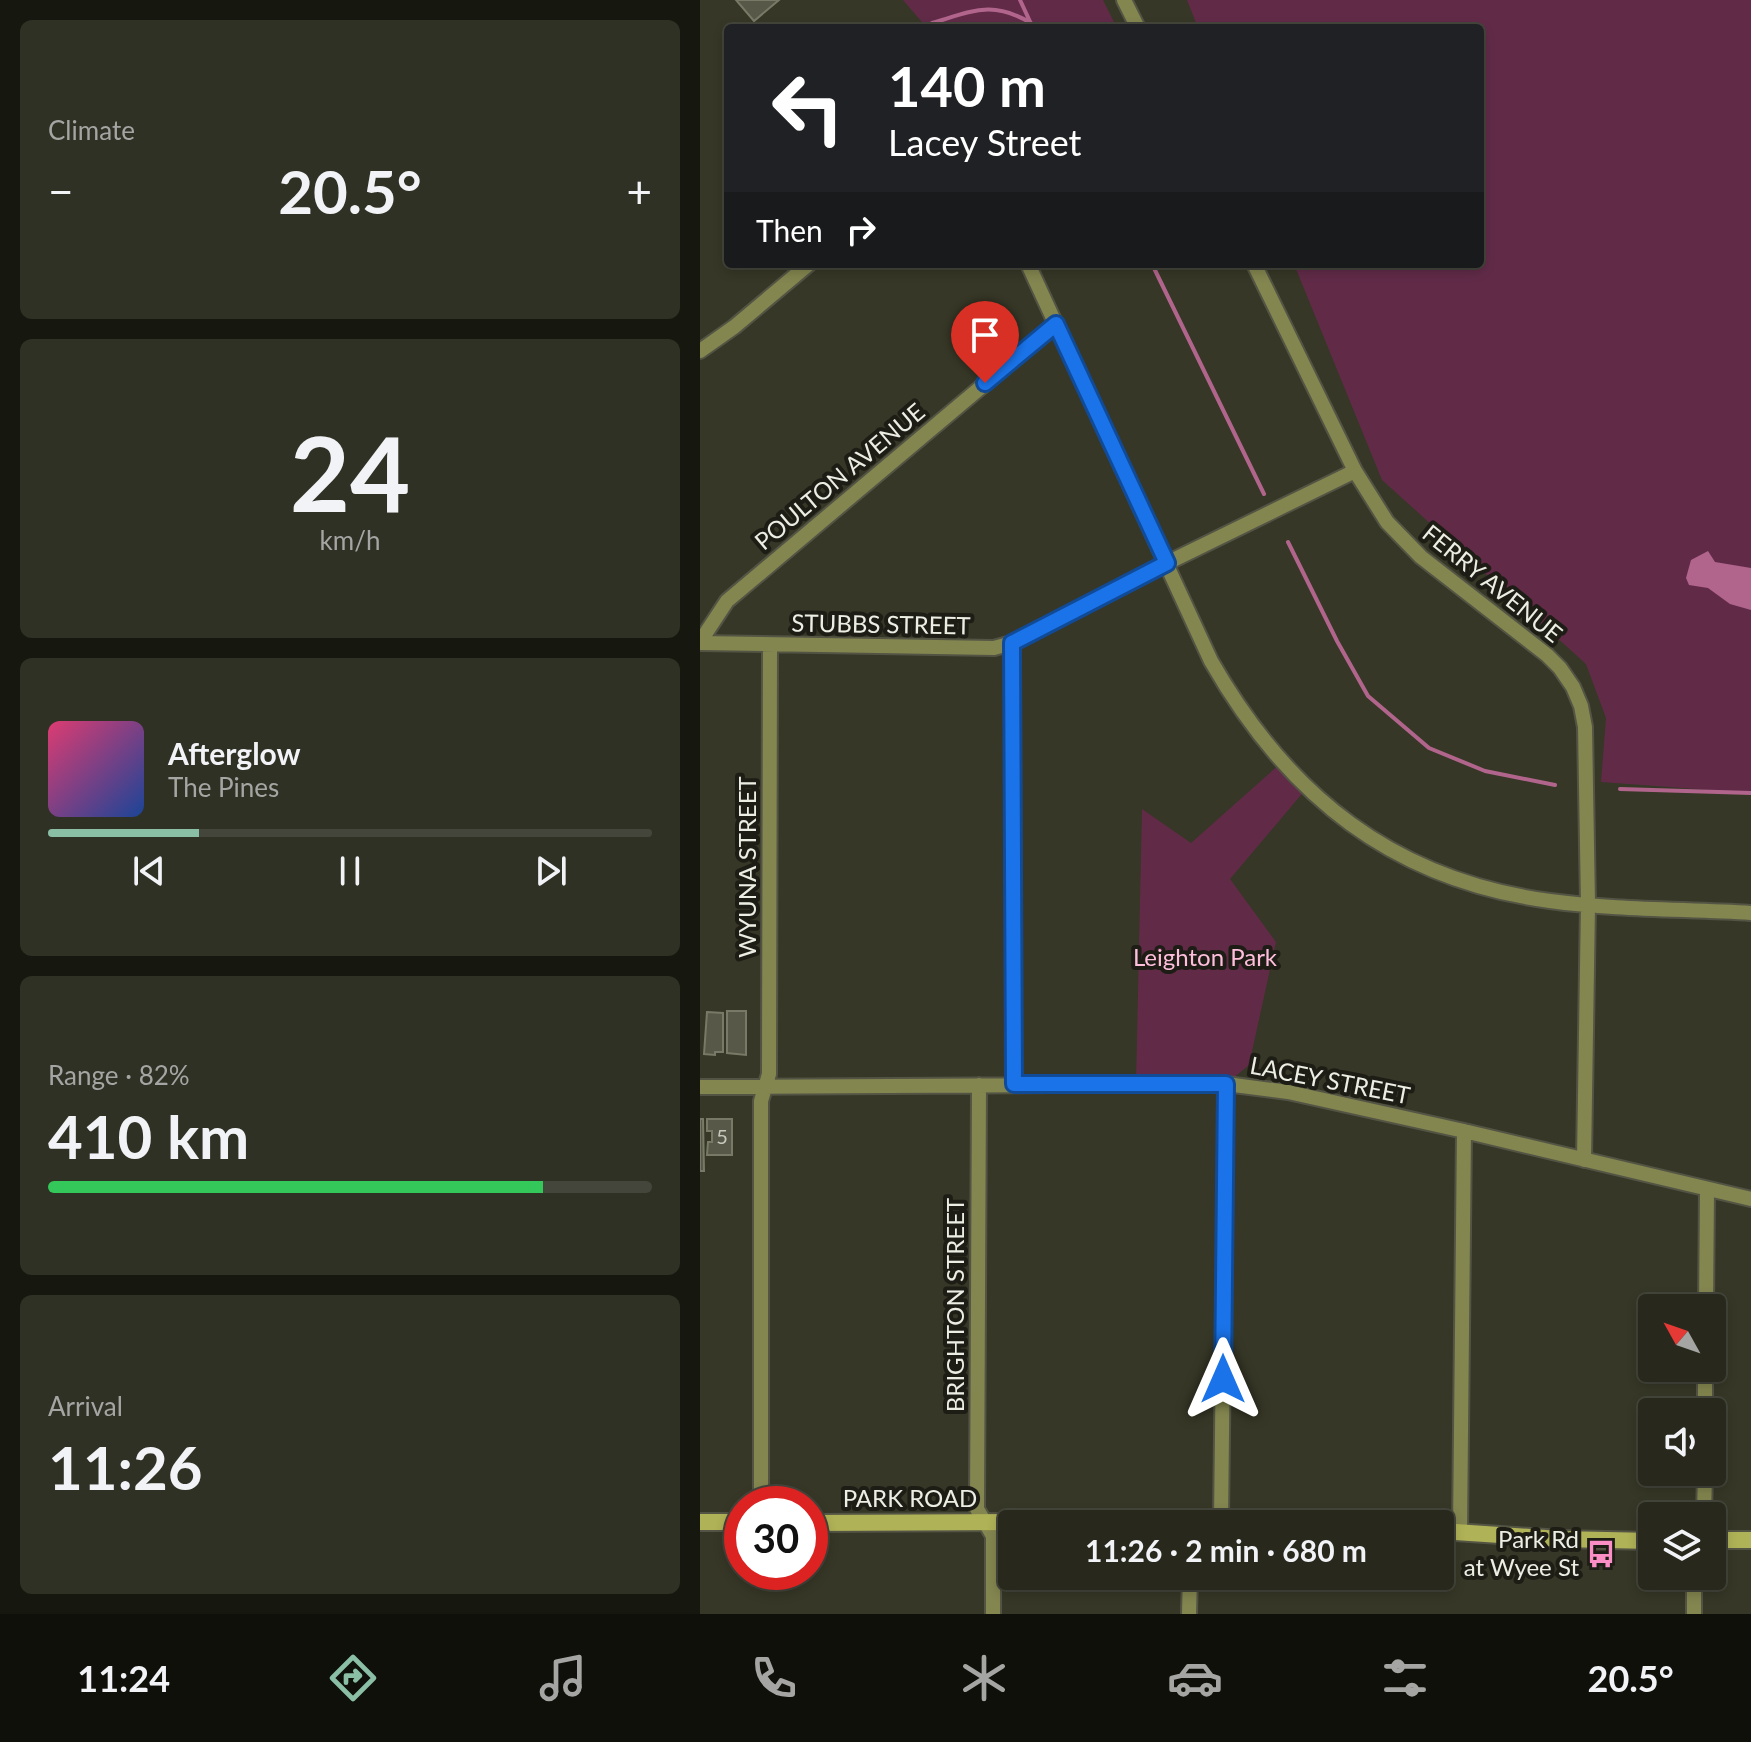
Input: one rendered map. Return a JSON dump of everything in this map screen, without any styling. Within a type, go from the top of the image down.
[{"type":"main road","points":[[700,1522],[724,1522]]},
{"type":"main road","name":"PARK ROAD","points":[[828,1523],[998,1522]]},
{"type":"main road","points":[[1454,1532],[1638,1541]]},
{"type":"main road","points":[[1726,1540],[1751,1540]]},
{"type":"street","points":[[1124,0],[1136,24]]},
{"type":"street","points":[[700,351],[734,327],[804,268]]},
{"type":"street","points":[[1030,268],[1211,661],[1230,694],[1281,763],[1326,805],[1378,842],[1444,874],[1514,894],[1588,904],[1751,913]]},
{"type":"street","name":"FERRY AVENUE","points":[[1256,268],[1355,471],[1387,522],[1421,557],[1547,655],[1573,687],[1581,706],[1585,727],[1588,904],[1584,1160]]},
{"type":"street","name":"POULTON AVENUE","points":[[700,642],[727,601],[1056,324]]},
{"type":"street","name":"STUBBS STREET","points":[[700,642],[770,646],[994,648],[1012,643],[1355,471]]},
{"type":"street","points":[[1012,643],[1014,1084]]},
{"type":"street","name":"WYUNA STREET","points":[[761,1486],[761,1101],[769,1058],[770,646]]},
{"type":"street","points":[[1221,1510],[1226,1084]]},
{"type":"street","name":"LACEY STREET","points":[[700,1087],[1226,1084],[1288,1092],[1751,1199]]},
{"type":"street","name":"BRIGHTON STREET","points":[[979,1085],[977,1509],[993,1536],[993,1614]]},
{"type":"street","points":[[1460,1532],[1464,1131]]},
{"type":"street","points":[[1706,1294],[1707,1189]]},
{"type":"street","points":[[1189,1614],[1190,1590]]},
{"type":"street","points":[[1694,1590],[1694,1614]]},
{"type":"green space","points":[[903,0],[1103,0],[1115,24],[924,24]]},
{"type":"green space","points":[[1187,0],[1751,0],[1751,793],[1601,782],[1606,718],[1586,664],[1382,480],[1296,268],[1484,268],[1484,24],[1196,24]]},
{"type":"green space","name":"Leighton Park","points":[[1281,763],[1306,789],[1230,879],[1276,942],[1249,1065],[1226,1084],[1136,1085],[1142,809],[1191,843]]},
{"type":"shaded area","points":[[1708,551],[1715,562],[1751,568],[1751,610],[1730,604],[1708,588],[1689,585],[1686,578],[1691,560]]},
{"type":"building","points":[[736,0],[779,0],[754,21]]},
{"type":"building","points":[[727,1011],[746,1011],[746,1055],[727,1053]]},
{"type":"building","points":[[707,1012],[723,1013],[723,1052],[715,1052],[715,1055],[704,1054]]},
{"type":"building","points":[[700,1119],[703,1119],[704,1171],[700,1171]]},
{"type":"building","points":[[707,1119],[732,1119],[732,1155],[707,1155],[712,1131],[707,1131]]},
{"type":"waterway","points":[[1020,0],[1031,24]]},
{"type":"waterway","points":[[932,23],[982,10],[1005,12],[1031,23]]},
{"type":"waterway","points":[[1154,268],[1264,494]]},
{"type":"waterway","points":[[1288,542],[1368,696],[1429,748],[1485,771],[1555,785]]},
{"type":"waterway","points":[[1620,789],[1751,793]]},
{"type":"place","name":"Park Rd at Wyee St","points":[[1601,1554]]},
{"type":"route","points":[[985,383],[1056,324],[1167,563],[1012,643],[1014,1084],[1226,1084],[1223,1379]]}]
